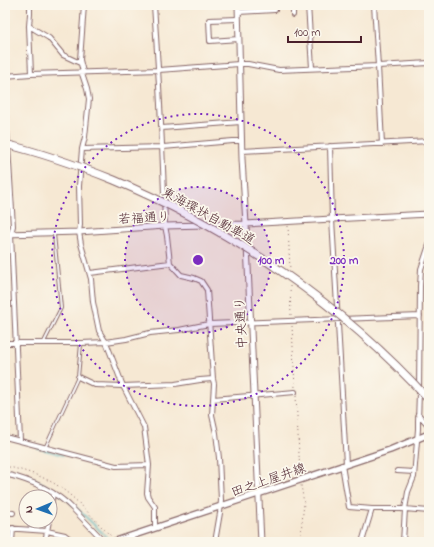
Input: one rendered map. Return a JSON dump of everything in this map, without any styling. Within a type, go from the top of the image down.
[{"type":"highway","name":"東海環状自動車道","points":[[5,144],[61,160],[128,186],[201,221],[241,245],[299,284],[341,316],[398,367],[429,400]]},
{"type":"main road","name":"田之上屋井線","points":[[114,542],[390,450],[429,434]]},
{"type":"street","points":[[30,5],[29,26],[31,74]]},
{"type":"street","points":[[84,5],[80,63],[89,99],[85,137],[82,149],[79,186],[79,232],[81,244],[92,279],[93,302],[97,326],[106,342],[123,386],[144,427],[149,465],[147,493],[155,508],[155,528]]},
{"type":"street","points":[[154,5],[163,147],[165,226],[170,263],[181,275],[201,281],[207,290],[212,379],[214,384],[212,416],[216,432],[219,458],[221,500],[215,542]]},
{"type":"street","points":[[82,149],[163,147],[241,141],[238,5]]},
{"type":"street","points":[[293,5],[293,15]]},
{"type":"street","points":[[308,5],[312,68]]},
{"type":"street","points":[[374,5],[382,144]]},
{"type":"street","points":[[238,12],[275,10]]},
{"type":"street","points":[[238,19],[209,20],[210,41],[238,39]]},
{"type":"street","points":[[29,26],[49,38],[64,55],[80,63]]},
{"type":"street","points":[[5,76],[159,70],[239,64],[248,64],[279,70],[429,63]]},
{"type":"street","points":[[5,100],[13,226],[11,234],[20,441]]},
{"type":"street","points":[[162,128],[241,122]]},
{"type":"street","name":"中央通り","points":[[241,141],[261,542]]},
{"type":"street","points":[[242,151],[429,141]]},
{"type":"street","points":[[330,146],[332,219],[344,465],[349,507],[429,511]]},
{"type":"street","name":"若福通り","points":[[5,234],[79,232],[165,226],[246,224],[429,214]]},
{"type":"street","points":[[403,542],[405,509],[408,492],[414,477],[417,439],[420,286],[422,269],[429,245]]},
{"type":"street","points":[[90,273],[108,272],[170,263]]},
{"type":"street","points":[[5,343],[106,342],[150,333],[179,330],[209,324],[420,316]]},
{"type":"street","points":[[78,378],[95,385],[123,386],[175,384],[212,379]]},
{"type":"street","points":[[213,399],[295,392]]},
{"type":"street","points":[[418,414],[429,426]]},
{"type":"street","points":[[5,437],[116,466],[149,465]]},
{"type":"street","points":[[397,470],[414,472]]},
{"type":"street","points":[[5,474],[34,483],[46,489]]},
{"type":"street","points":[[58,496],[72,508],[105,542]]},
{"type":"street","points":[[362,542],[372,509]]},
{"type":"street","points":[[5,512],[14,514]]},
{"type":"street","points":[[5,528],[47,531],[65,535],[74,542]]},
{"type":"street","points":[[12,542],[13,528]]},
{"type":"street","points":[[45,542],[47,531]]},
{"type":"lane","points":[[44,343],[61,308],[54,232]]},
{"type":"lane","points":[[45,448],[78,378],[82,343]]},
{"type":"path","points":[[288,221],[290,275]]},
{"type":"path","points":[[290,283],[300,479],[304,503],[300,542]]},
{"type":"waterway","points":[[38,448],[63,455]]},
{"type":"waterway","points":[[5,469],[31,477],[65,497],[111,541]]}]
